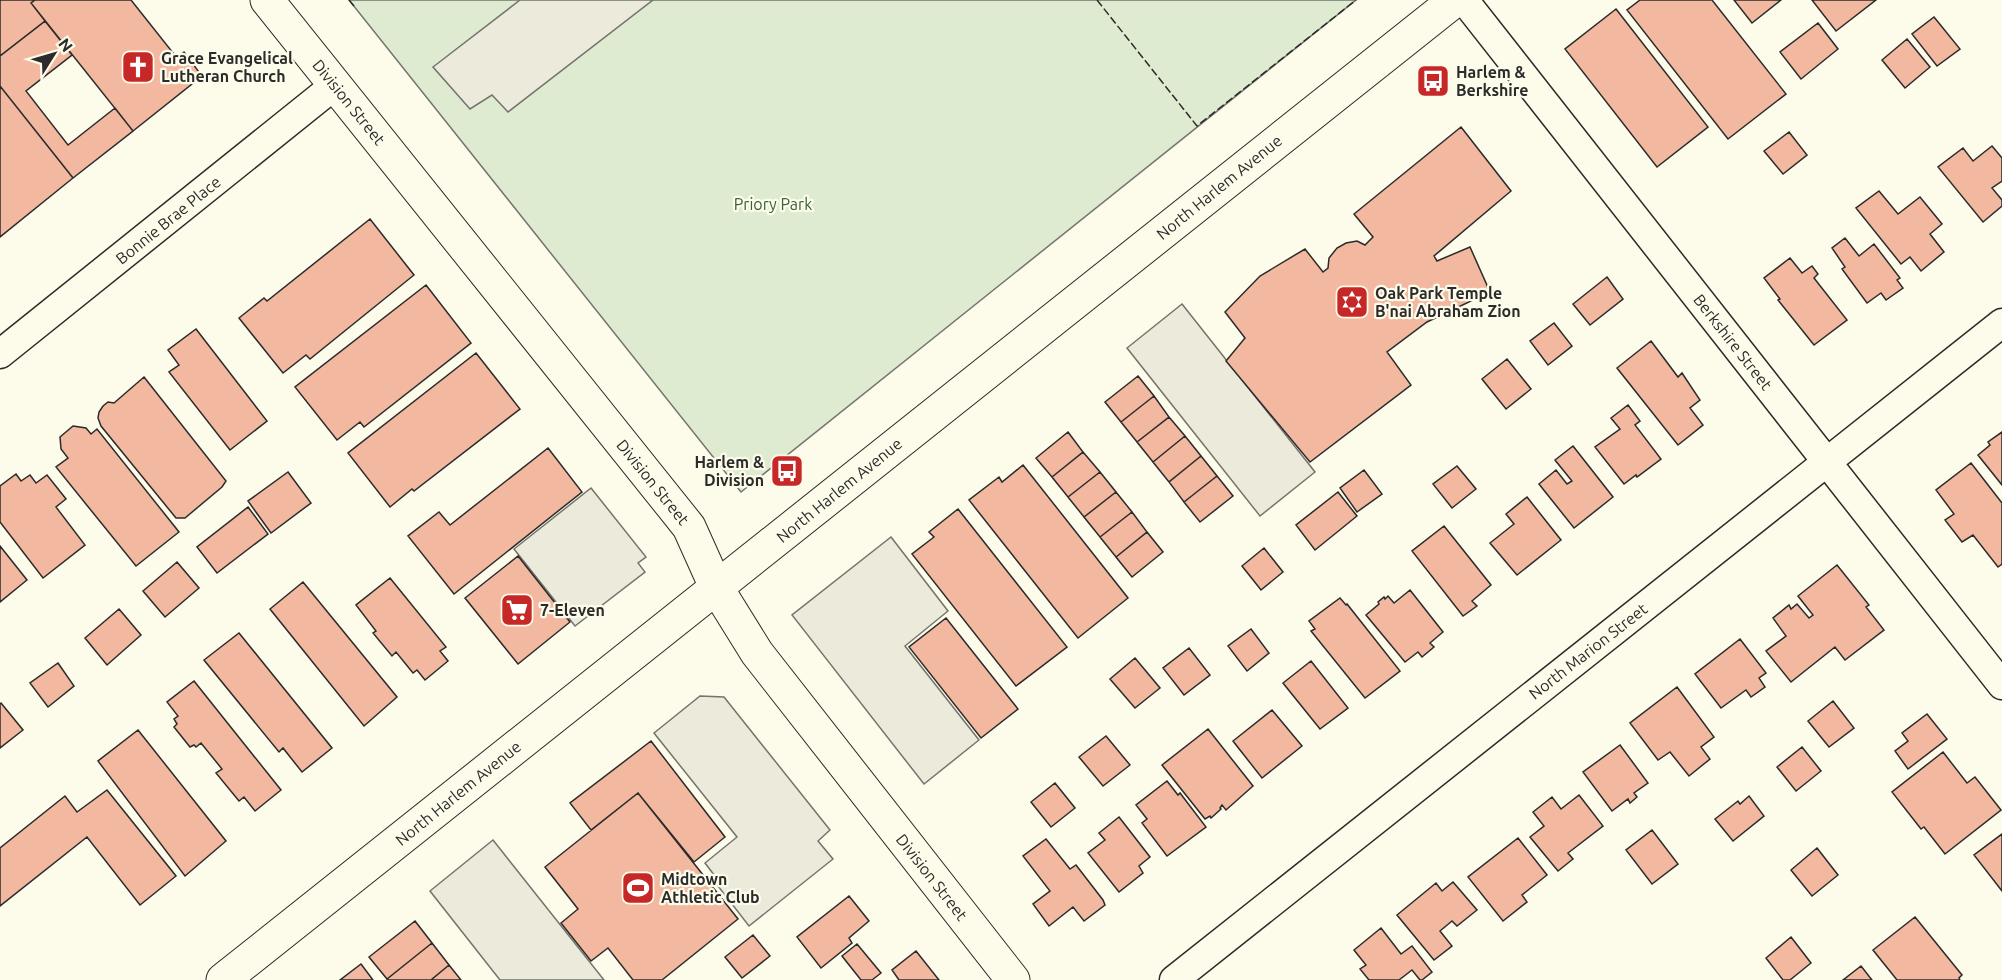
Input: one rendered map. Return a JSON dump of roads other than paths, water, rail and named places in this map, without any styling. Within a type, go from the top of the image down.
[{"type":"main road","name":"Division Street","points":[[267,0],[689,527],[716,587],[756,653],[1013,980]]},
{"type":"main road","name":"North Harlem Avenue","points":[[223,980],[1455,0]]},
{"type":"street","name":"Berkshire Street","points":[[1464,0],[2002,685]]},
{"type":"street","name":"Bonnie Brae Place","points":[[0,354],[335,85]]},
{"type":"street","name":"North Marion Street","points":[[1174,980],[2002,323]]},
{"type":"place","name":"Grace Evangelical Lutheran Church","points":[[138,67]]},
{"type":"place","name":"Harlem & Berkshire","points":[[1433,81]]},
{"type":"place","name":"Oak Park Temple B'nai Abraham Zion","points":[[1352,302]]},
{"type":"place","name":"Harlem & Division","points":[[787,471]]},
{"type":"place","name":"7-Eleven","points":[[517,610]]},
{"type":"place","name":"Midtown Athletic Club","points":[[638,888]]},
{"type":"park label","name":"Priory Park","points":[[773,204]]}]
